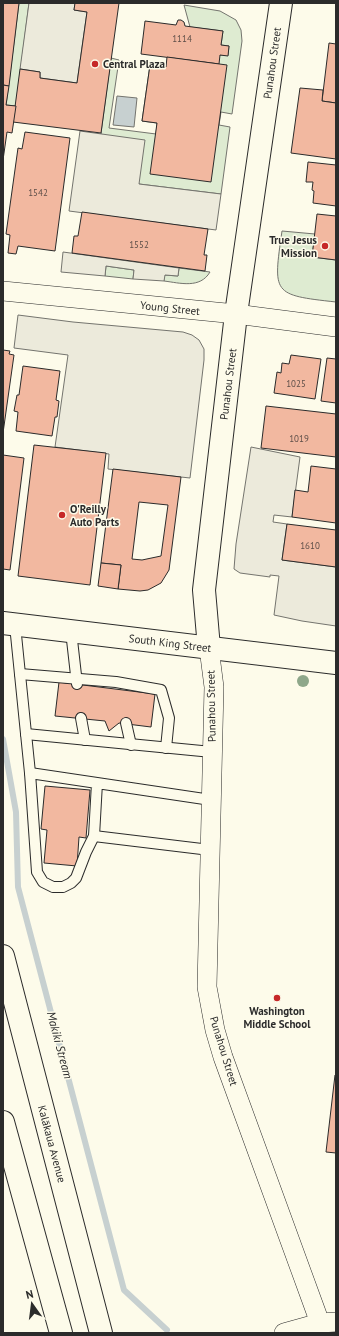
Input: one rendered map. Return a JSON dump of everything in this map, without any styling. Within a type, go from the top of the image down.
[{"type":"main road","name":"Punahou Street","points":[[209,648],[204,590],[236,314],[280,3]]},
{"type":"main road","name":"South King Street","points":[[7,626],[71,631],[336,663]]},
{"type":"main road","name":"Kalākaua Avenue","points":[[3,956],[101,1333]]},
{"type":"main road","points":[[3,1122],[61,1333]]},
{"type":"street","name":"Young Street","points":[[3,291],[236,314],[336,327]]},
{"type":"street","name":"Punahou Street","points":[[209,648],[214,687],[208,987],[215,1030],[223,1057],[328,1322]]},
{"type":"street","points":[[284,1333],[328,1322]]},
{"type":"lane","points":[[7,626],[20,674],[30,773],[37,872],[43,882],[53,886],[63,887],[71,883],[76,878],[94,836],[97,783]]},
{"type":"lane","points":[[71,631],[76,681]]},
{"type":"lane","points":[[20,674],[161,690],[169,718],[166,748]]},
{"type":"lane","points":[[81,718],[85,740]]},
{"type":"lane","points":[[126,723],[131,745]]},
{"type":"lane","points":[[26,734],[212,752]]},
{"type":"lane","points":[[30,773],[211,800]]},
{"type":"lane","points":[[94,836],[210,850]]},
{"type":"green space","points":[[19,3],[29,3],[16,106],[6,105]]},
{"type":"green space","points":[[184,5],[220,11],[236,20],[241,30],[242,41],[232,114],[221,112],[219,125],[230,127],[221,194],[139,184],[101,133],[111,58],[119,60],[109,128],[156,134],[157,123],[142,121],[150,65],[166,67],[220,55],[228,55],[229,46],[221,45],[223,31],[190,27]]},
{"type":"green space","points":[[282,231],[315,234],[312,257],[336,260],[336,302],[299,297],[288,293],[282,288],[278,279],[278,268]]},
{"type":"green space","points":[[106,266],[134,270],[133,279],[105,276]]},
{"type":"green space","points":[[179,268],[210,272],[201,281],[195,283],[183,284],[164,281],[164,275],[178,276]]},
{"type":"shaded area","points":[[29,3],[75,3],[74,10],[87,12],[77,83],[40,78],[40,72],[20,69]]},
{"type":"shaded area","points":[[117,96],[137,98],[134,127],[113,125]]},
{"type":"shaded area","points":[[80,131],[145,140],[139,184],[221,194],[216,230],[69,211]]},
{"type":"shaded area","points":[[63,252],[179,268],[178,276],[165,275],[164,281],[133,279],[134,270],[106,266],[105,276],[61,272]]},
{"type":"shaded area","points":[[18,315],[73,322],[183,332],[192,335],[199,340],[204,349],[204,360],[190,478],[108,469],[109,454],[55,447],[68,355],[14,348]]},
{"type":"shaded area","points":[[251,447],[300,457],[292,517],[274,515],[273,522],[287,524],[282,560],[336,567],[336,626],[274,615],[279,576],[270,575],[270,577],[240,573],[234,569],[236,544]]},
{"type":"building","points":[[3,3],[19,3],[9,86],[3,85]]},
{"type":"building","name":"Central Plaza","points":[[75,3],[119,3],[101,133],[13,122],[20,69],[40,72],[40,78],[77,83],[87,12],[74,10]]},
{"type":"building","points":[[178,20],[184,22],[185,26],[223,31],[221,45],[229,46],[228,56],[220,55],[219,64],[141,54],[145,21],[176,25]]},
{"type":"building","points":[[329,43],[336,44],[336,103],[322,101]]},
{"type":"building","points":[[167,57],[227,65],[211,182],[150,174],[157,123],[142,121],[150,65],[166,67]]},
{"type":"building","points":[[3,85],[9,86],[6,105],[16,106],[12,133],[7,132],[3,160]]},
{"type":"building","points":[[300,88],[323,90],[322,101],[336,103],[336,159],[291,153]]},
{"type":"building","points":[[25,132],[70,138],[55,251],[18,246],[16,254],[8,253],[10,235],[6,234],[18,148],[22,149]]},
{"type":"building","points":[[308,162],[336,165],[336,206],[313,203],[313,182],[306,182]]},
{"type":"building","points":[[82,212],[208,229],[204,255],[207,255],[205,271],[72,253],[74,236],[78,236]]},
{"type":"building","name":"True Jesus Mission","points":[[317,214],[336,216],[336,260],[312,257]]},
{"type":"building","points":[[3,350],[10,351],[9,354],[14,355],[3,433]]},
{"type":"building","points":[[291,355],[321,359],[315,399],[274,393],[277,372],[281,373],[282,363],[289,364]]},
{"type":"building","points":[[327,358],[336,359],[336,403],[321,401]]},
{"type":"building","points":[[23,366],[60,371],[56,400],[59,401],[52,436],[16,431],[18,412],[14,411],[17,395],[19,395]]},
{"type":"building","points":[[266,406],[336,414],[336,457],[261,448]]},
{"type":"building","name":"O'Reilly Auto Parts","points":[[34,445],[106,453],[90,585],[18,576]]},
{"type":"building","points":[[3,455],[24,458],[10,570],[3,569]]},
{"type":"building","points":[[311,466],[336,469],[336,523],[292,517],[295,490],[308,492]]},
{"type":"building","points":[[113,469],[181,477],[169,570],[161,583],[148,590],[140,591],[118,589],[121,565],[101,563]],"holes":[[[139,502],[168,505],[161,556],[142,560],[132,559]]]},
{"type":"building","points":[[287,524],[336,530],[336,567],[282,560]]},
{"type":"building","points":[[101,563],[121,565],[118,589],[98,586]]},
{"type":"building","points":[[59,682],[155,694],[151,727],[119,723],[109,731],[105,721],[55,716]]},
{"type":"building","points":[[45,786],[90,790],[86,838],[79,837],[77,866],[44,863],[47,830],[41,829]]},
{"type":"building","points":[[336,1075],[336,1153],[326,1152]]},
{"type":"waterway","name":"Makiki Stream","points":[[3,739],[16,812],[18,887],[124,1290],[167,1330]]},
{"type":"place","name":"Central Plaza","points":[[95,64]]},
{"type":"place","name":"True Jesus Mission","points":[[325,246]]},
{"type":"place","name":"O'Reilly Auto Parts","points":[[62,515]]},
{"type":"place","name":"Washington Middle School","points":[[277,998]]}]
